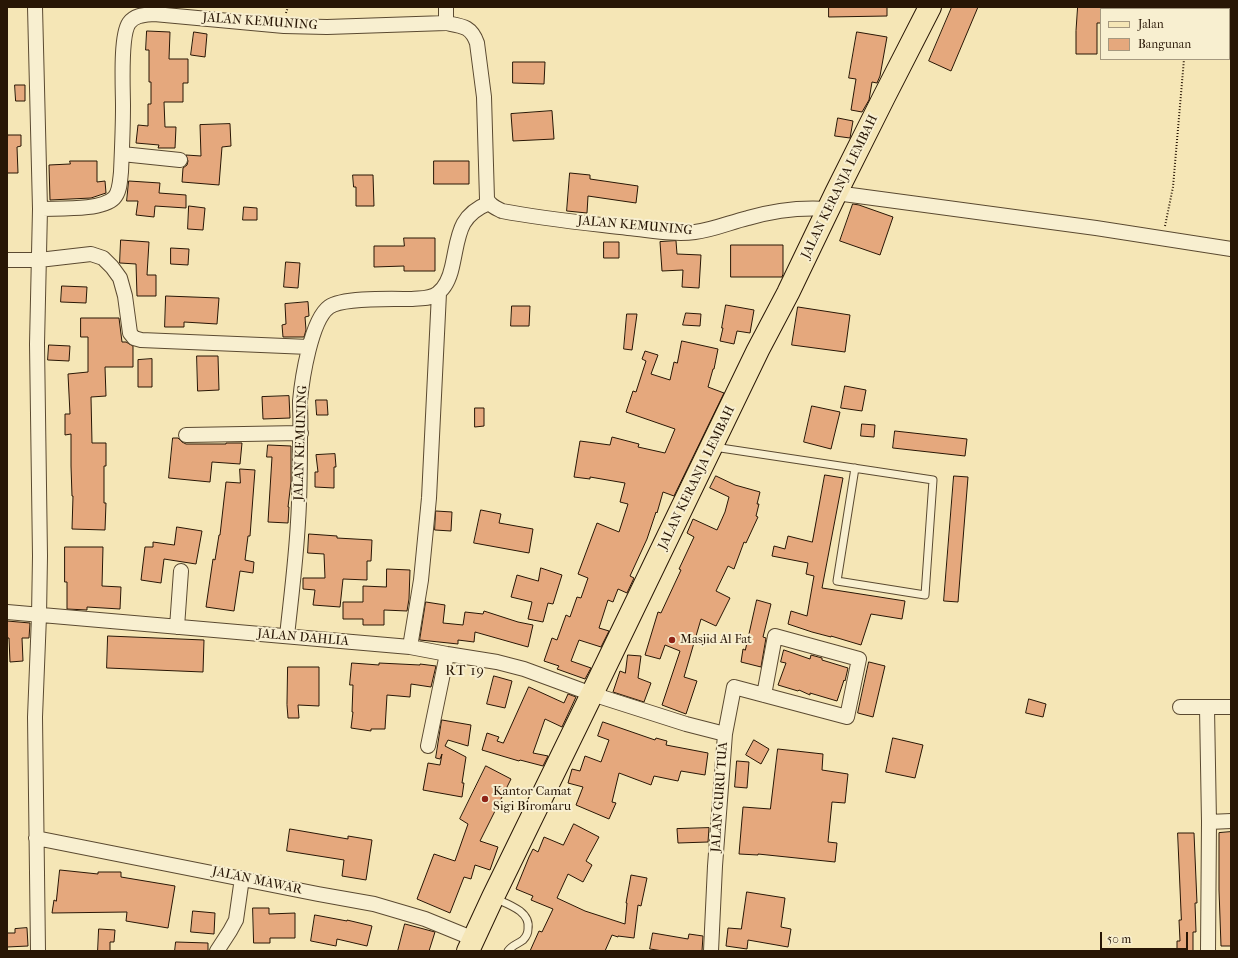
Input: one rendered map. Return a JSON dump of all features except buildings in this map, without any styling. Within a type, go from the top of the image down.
[{"type":"main road","name":"JALAN KERANJA LEMBAH","points":[[471,945],[711,447],[930,7]]},
{"type":"street","points":[[35,7],[40,209],[37,344],[40,556],[35,717],[38,951]]},
{"type":"street","points":[[446,7],[446,23]]},
{"type":"street","name":"JALAN KEMUNING","points":[[40,209],[89,207],[104,204],[113,199],[120,185],[125,34],[128,24],[134,18],[141,15],[154,14],[284,26],[327,27],[446,23],[469,30],[474,35],[477,42],[484,97],[487,199],[489,203],[502,211],[659,231],[694,232],[709,230],[742,219],[772,212],[812,208],[833,201],[1088,227],[1231,249]]},
{"type":"street","points":[[122,154],[180,160]]},
{"type":"street","points":[[410,647],[421,580],[429,498],[439,293],[446,284],[450,273],[463,222],[476,210],[489,203]]},
{"type":"street","points":[[7,260],[38,260],[91,254],[103,258],[120,278],[125,296],[130,332],[134,338],[151,341],[309,347]]},
{"type":"street","name":"JALAN KEMUNING","points":[[287,636],[298,523],[300,400],[309,347],[316,324],[327,308],[335,304],[367,300],[426,298],[439,293]]},
{"type":"street","points":[[186,435],[300,433]]},
{"type":"street","points":[[176,627],[181,571]]},
{"type":"street","name":"JALAN DAHLIA","points":[[7,612],[39,616],[410,647],[497,662],[524,669],[592,694]]},
{"type":"street","points":[[725,734],[734,687],[764,695],[847,717],[859,659],[775,636],[764,695]]},
{"type":"street","points":[[428,746],[447,654]]},
{"type":"street","name":"JALAN GURU TUA","points":[[592,694],[686,724],[725,734],[715,866],[711,951]]},
{"type":"street","points":[[1180,707],[1231,707]]},
{"type":"street","points":[[1207,708],[1209,822],[1208,951]]},
{"type":"street","points":[[1209,822],[1231,821]]},
{"type":"street","name":"JALAN MAWAR","points":[[36,838],[374,904],[425,919],[471,945]]},
{"type":"street","points":[[218,951],[236,920],[242,878]]},
{"type":"lane","points":[[711,447],[855,468],[933,480],[925,595],[837,581],[855,468]]},
{"type":"lane","points":[[493,897],[519,910],[527,919],[529,924],[527,935],[522,941],[514,944],[508,951]]},
{"type":"path","points":[[1162,239],[1173,187],[1184,60]]},
{"type":"place","name":"Masjid Al Fat","points":[[672,640]]},
{"type":"place","name":"Kantor Camat Sigi Biromaru","points":[[485,799]]},
{"type":"district","name":"RT 19","points":[[465,672]]}]
